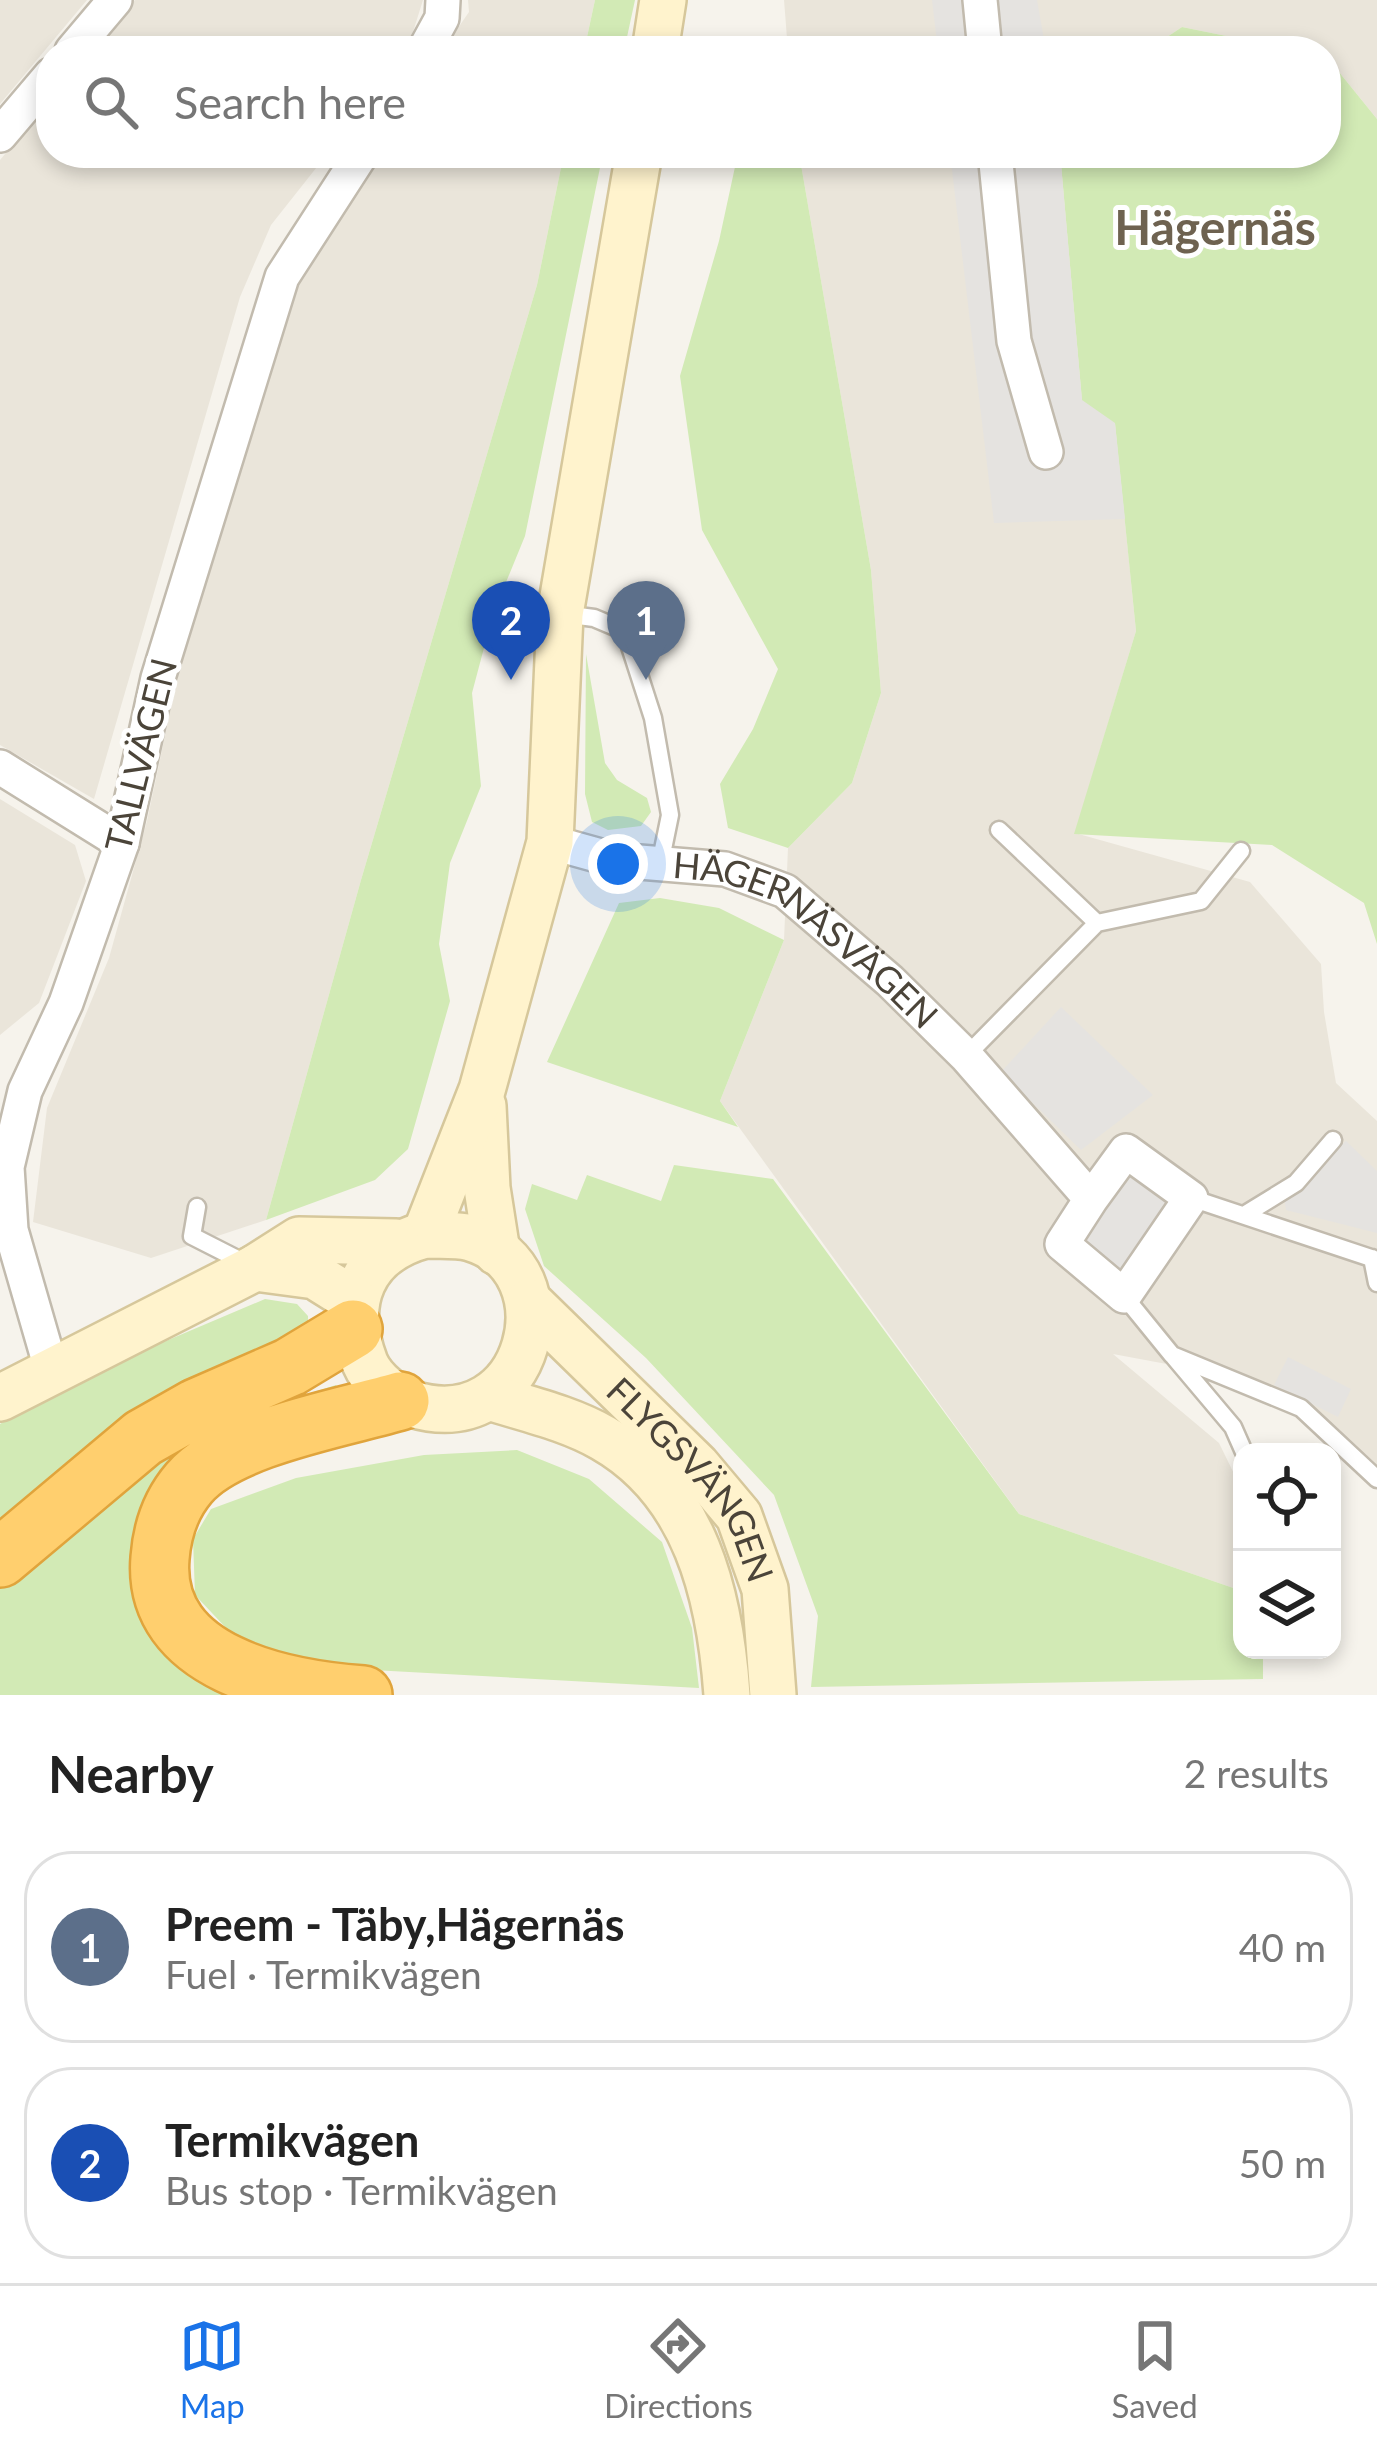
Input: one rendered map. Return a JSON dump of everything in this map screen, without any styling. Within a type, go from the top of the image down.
[{"type":"highway","points":[[0,1558],[142,1438],[196,1408],[290,1367],[354,1315]]},
{"type":"highway","points":[[363,1695],[316,1692],[249,1676],[208,1653],[174,1620],[158,1577],[162,1529],[189,1481],[228,1455],[261,1439],[400,1400]]},
{"type":"street","points":[[85,36],[115,0]]},
{"type":"street","points":[[432,36],[442,18],[443,0]]},
{"type":"street","points":[[658,36],[663,0]]},
{"type":"street","points":[[980,0],[984,36]]},
{"type":"street","points":[[0,135],[36,93]]},
{"type":"street","name":"TALLVÄGEN","points":[[52,1372],[11,1230],[7,1167],[25,1091],[66,1003],[122,843],[158,678],[282,277],[352,168]]},
{"type":"street","points":[[354,1315],[368,1273],[411,1239],[482,1090],[550,842],[560,614],[636,168]]},
{"type":"street","points":[[996,168],[1013,341],[1046,452]]},
{"type":"street","points":[[0,767],[122,843]]},
{"type":"street","name":"HÄGERNÄSVÄGEN","points":[[550,842],[615,860],[725,869],[784,891],[890,981],[966,1056],[1091,1199]]},
{"type":"street","points":[[482,1090],[487,1188],[497,1252]]},
{"type":"street","points":[[1126,1151],[1191,1198],[1124,1296],[1062,1244],[1126,1151]]},
{"type":"street","points":[[0,1398],[255,1268],[299,1240],[471,1238],[497,1252],[517,1275],[529,1302],[529,1338],[515,1372],[489,1397],[460,1409],[430,1409],[400,1400],[368,1371],[354,1315],[315,1276],[255,1268]]},
{"type":"street","name":"FLYGSVÄNGEN","points":[[529,1302],[698,1466],[739,1516],[765,1589],[773,1695]]},
{"type":"street","name":"FLYGSVÄNGEN","points":[[489,1397],[562,1419],[604,1438],[641,1466],[674,1504],[712,1584],[728,1695]]},
{"type":"lane","points":[[560,614],[594,619],[625,631],[653,718],[670,815],[660,864]]},
{"type":"lane","points":[[999,830],[1097,923]]},
{"type":"lane","points":[[966,1056],[1097,923],[1201,901],[1241,851]]},
{"type":"lane","points":[[1244,1215],[1296,1183],[1333,1140]]},
{"type":"lane","points":[[1191,1198],[1374,1259],[1377,1283]]},
{"type":"lane","points":[[197,1207],[192,1236],[255,1268]]},
{"type":"lane","points":[[1124,1296],[1233,1427],[1240,1443]]},
{"type":"lane","points":[[1172,1355],[1301,1408],[1377,1479]]},
{"type":"shaded area","points":[[0,0],[87,0],[57,36],[36,36],[36,61],[0,104]]},
{"type":"shaded area","points":[[135,0],[423,0],[412,36],[105,36]]},
{"type":"shaded area","points":[[468,0],[595,0],[587,36],[452,36],[469,12]]},
{"type":"shaded area","points":[[784,0],[1377,0],[1377,119],[1341,75],[1341,36],[1226,36],[1182,27],[1168,36],[787,36]]},
{"type":"shaded area","points":[[932,0],[1037,0],[1043,36],[936,36]]},
{"type":"shaded area","points":[[36,117],[36,168],[316,168],[271,225],[240,297],[94,799],[0,745],[0,160]]},
{"type":"shaded area","points":[[365,168],[561,168],[537,285],[266,1220],[151,1258],[33,1222],[47,1108],[109,958],[147,821],[177,679],[297,282]]},
{"type":"shaded area","points":[[802,168],[1061,168],[1082,400],[1115,423],[1136,631],[1075,833],[1250,882],[1321,964],[1336,1083],[1377,1121],[1377,1489],[1341,1455],[1341,1443],[1328,1443],[1263,1382],[1113,1354],[1219,1443],[1233,1472],[1233,1588],[1019,1514],[720,1101],[784,940],[788,848],[852,783],[881,693],[871,570]]},
{"type":"shaded area","points":[[952,168],[1061,168],[1082,400],[1115,423],[1125,519],[994,523]]},
{"type":"shaded area","points":[[0,799],[75,845],[86,881],[39,1003],[0,1035]]},
{"type":"shaded area","points":[[1061,1007],[1153,1095],[1081,1150],[1001,1072]]},
{"type":"shaded area","points":[[1346,1141],[1377,1171],[1377,1233],[1286,1210],[1284,1197]]},
{"type":"shaded area","points":[[1126,1151],[1191,1198],[1124,1296],[1062,1244]]},
{"type":"shaded area","points":[[1288,1357],[1351,1389],[1338,1417],[1274,1385]]},
{"type":"green space","points":[[595,0],[635,0],[627,36],[587,36]]},
{"type":"green space","points":[[1182,27],[1226,36],[1168,36]]},
{"type":"green space","points":[[1341,75],[1377,119],[1377,944],[1364,903],[1272,845],[1074,834],[1136,631],[1115,424],[1082,401],[1061,168],[1341,168]]},
{"type":"green space","points":[[561,168],[600,168],[525,536],[493,614],[472,693],[481,786],[450,863],[439,944],[450,1001],[408,1149],[375,1180],[266,1220],[361,880],[537,285]]},
{"type":"green space","points":[[735,168],[802,168],[871,570],[881,693],[852,783],[788,848],[728,828],[720,784],[753,729],[778,669],[702,530],[680,376]]},
{"type":"green space","points":[[586,654],[605,763],[617,780],[647,798],[651,812],[641,826],[608,830],[592,822],[585,794]]},
{"type":"green space","points":[[660,898],[719,908],[784,940],[720,1101],[738,1127],[547,1062],[619,903]]},
{"type":"green space","points":[[674,1165],[773,1179],[1019,1514],[1233,1588],[1233,1659],[1263,1659],[1263,1679],[811,1687],[818,1616],[774,1495],[646,1358],[544,1266],[525,1209],[532,1184],[577,1200],[587,1175],[661,1201]]},
{"type":"green space","points":[[265,1299],[297,1304],[308,1316],[308,1339],[0,1528],[0,1424],[74,1380]]},
{"type":"green space","points":[[336,1385],[345,1399],[148,1500],[137,1527],[134,1566],[147,1611],[173,1651],[227,1695],[0,1695],[0,1582],[181,1443],[250,1412]]},
{"type":"green space","points":[[517,1450],[589,1479],[662,1542],[692,1628],[699,1688],[299,1666],[245,1648],[195,1595],[193,1539],[211,1509],[296,1478],[424,1455]]},
{"type":"place","name":"Termikvägen","points":[[511,680]]},
{"type":"place","name":"Preem - Täby,Hägernäs","points":[[646,680]]},
{"type":"district","name":"Hägernäs","points":[[1215,228]]}]
